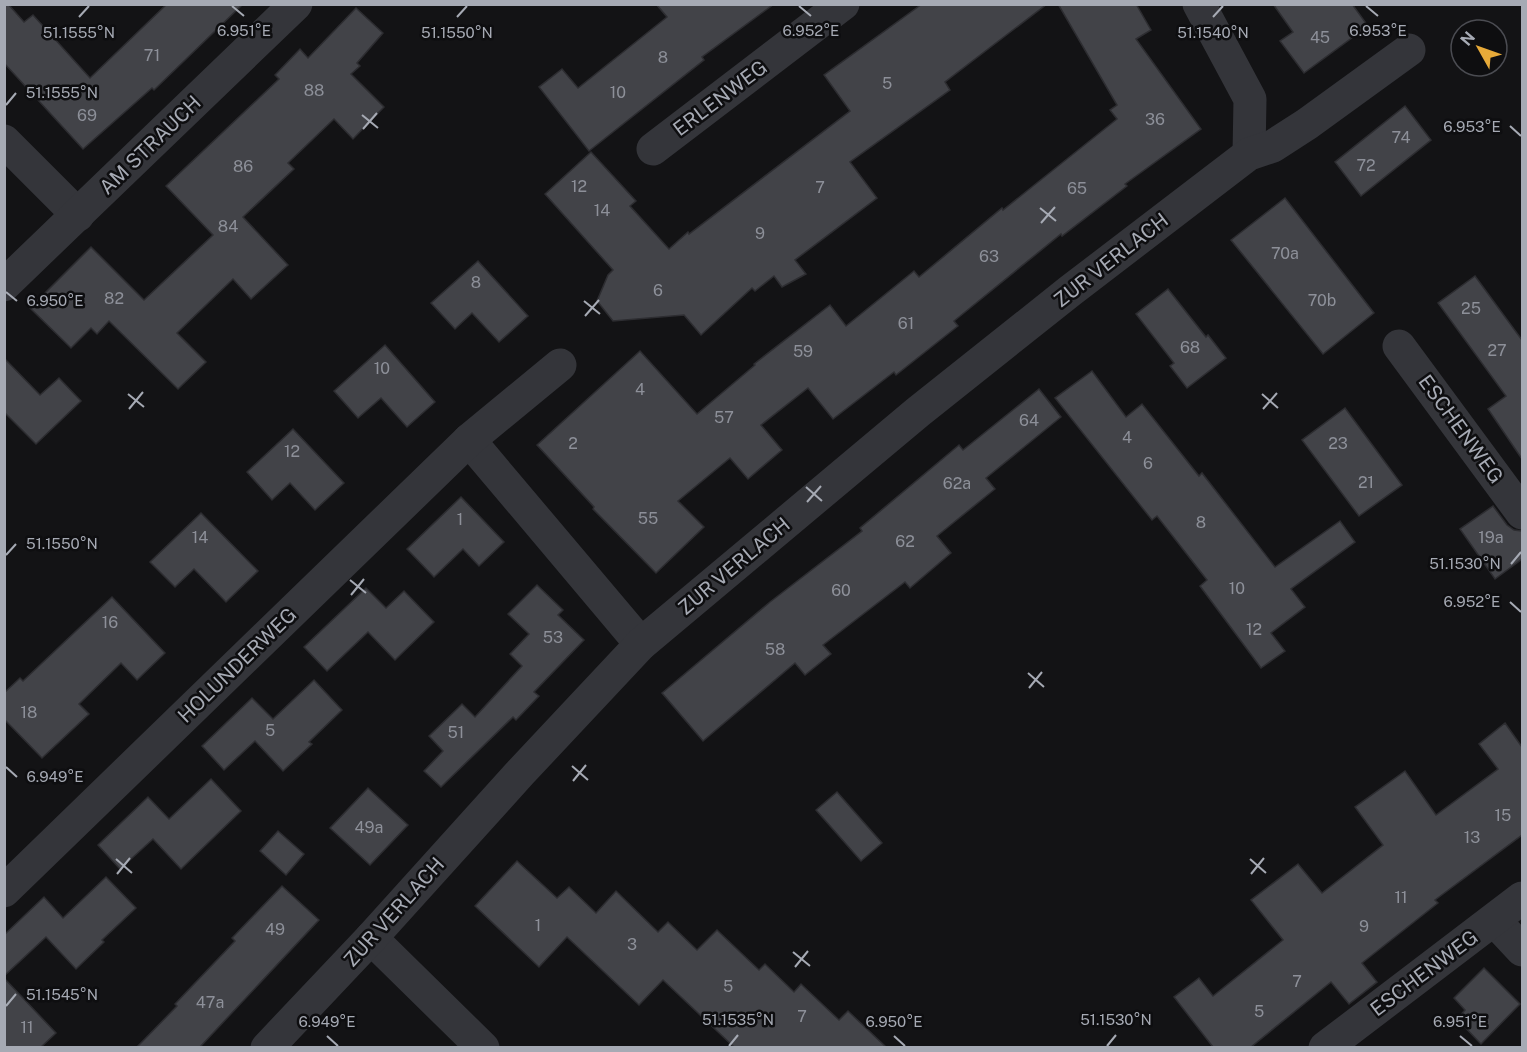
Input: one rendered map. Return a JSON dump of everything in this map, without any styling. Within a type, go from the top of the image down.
[{"type":"street","name":"AM STRAUCH","points":[[4,285],[296,4]]},
{"type":"street","name":"ERLENWEG","points":[[654,149],[843,4]]},
{"type":"street","points":[[1199,4],[1250,99],[1249,154]]},
{"type":"street","name":"ZUR VERLACH","points":[[267,1047],[371,938],[520,773],[641,644],[936,398],[1070,291],[1249,154],[1273,146],[1307,124],[1409,50]]},
{"type":"street","points":[[4,141],[78,215]]},
{"type":"street","name":"ESCHENWEG","points":[[1399,346],[1522,513]]},
{"type":"street","name":"HOLUNDERWEG","points":[[4,891],[469,440],[560,365]]},
{"type":"street","points":[[469,440],[641,644]]},
{"type":"street","name":"ESCHENWEG","points":[[1325,1047],[1522,898]]},
{"type":"street","points":[[1494,920],[1522,950]]},
{"type":"street","points":[[371,938],[483,1047]]},
{"type":"building","points":[[4,4],[8,4],[24,22],[33,15],[90,78],[167,4],[243,4],[154,90],[152,88],[83,149],[4,63]]},
{"type":"building","points":[[656,4],[774,4],[702,57],[704,60],[589,151],[539,87],[562,69],[578,88],[667,17]]},
{"type":"building","points":[[922,4],[1047,4],[945,82],[950,90],[850,162],[877,198],[795,260],[806,274],[782,287],[774,276],[755,291],[752,288],[701,335],[684,315],[613,321],[597,301],[608,275],[613,270],[545,194],[591,152],[636,201],[630,206],[669,249],[688,232],[689,234],[850,111],[824,75]]},
{"type":"building","points":[[1058,4],[1136,4],[1151,30],[1136,39],[1201,129],[1125,184],[1127,186],[1062,236],[1061,234],[954,321],[958,326],[896,375],[894,372],[833,419],[808,388],[761,425],[782,450],[748,479],[730,458],[678,501],[704,527],[656,573],[593,509],[594,507],[537,445],[640,351],[697,414],[754,364],[830,305],[846,326],[914,271],[919,277],[1002,208],[1003,210],[1117,119],[1110,110],[1117,105]]},
{"type":"building","points":[[1273,4],[1352,4],[1368,26],[1304,73],[1280,41],[1293,32]]},
{"type":"building","points":[[356,8],[383,33],[357,63],[360,66],[351,74],[384,107],[353,139],[334,119],[288,163],[294,169],[243,217],[288,265],[251,299],[233,279],[177,333],[206,362],[178,389],[109,321],[97,334],[91,328],[71,348],[30,308],[91,247],[144,300],[213,235],[166,186],[279,79],[275,75],[300,49],[308,58]]},
{"type":"building","points":[[1405,106],[1431,140],[1361,196],[1335,162]]},
{"type":"building","points":[[1285,198],[1374,313],[1323,354],[1231,240]]},
{"type":"building","points":[[478,261],[528,316],[499,342],[472,313],[455,329],[431,303]]},
{"type":"building","points":[[1475,276],[1522,340],[1522,459],[1488,409],[1506,396],[1438,303]]},
{"type":"building","points":[[1168,289],[1226,358],[1187,388],[1170,366],[1174,363],[1136,314]]},
{"type":"building","points":[[385,345],[435,402],[407,427],[381,398],[358,418],[334,391]]},
{"type":"building","points":[[4,358],[40,395],[59,378],[81,401],[36,444],[4,412]]},
{"type":"building","points":[[1092,371],[1126,417],[1142,404],[1199,476],[1202,473],[1275,567],[1340,521],[1355,542],[1291,589],[1305,607],[1271,633],[1285,651],[1261,668],[1200,586],[1207,580],[1157,516],[1152,520],[1055,398]]},
{"type":"building","points":[[1039,389],[1061,417],[986,478],[995,489],[937,536],[951,553],[910,588],[905,582],[823,645],[831,654],[805,675],[795,663],[703,741],[662,693],[770,602],[862,531],[860,528],[959,445],[963,450]]},
{"type":"building","points":[[1345,408],[1402,485],[1359,516],[1302,440]]},
{"type":"building","points":[[293,429],[344,483],[315,510],[290,483],[272,500],[247,472]]},
{"type":"building","points":[[461,497],[504,542],[479,566],[463,549],[434,577],[407,549]]},
{"type":"building","points":[[1493,506],[1507,525],[1514,530],[1522,531],[1522,559],[1495,579],[1460,529]]},
{"type":"building","points":[[201,513],[258,571],[226,602],[194,569],[175,587],[150,562]]},
{"type":"building","points":[[537,585],[563,610],[558,615],[584,640],[534,692],[539,696],[516,720],[513,717],[441,787],[424,771],[443,751],[429,736],[462,704],[475,717],[522,666],[510,654],[529,634],[508,614]]},
{"type":"building","points":[[366,588],[386,608],[404,591],[434,622],[395,660],[368,632],[327,671],[304,647]]},
{"type":"building","points":[[112,597],[165,653],[137,680],[121,663],[79,704],[89,714],[42,758],[4,719],[4,693],[20,678],[23,681]]},
{"type":"building","points":[[314,680],[342,710],[309,742],[312,744],[283,771],[255,741],[224,770],[202,746],[252,698],[273,719]]},
{"type":"building","points":[[1505,723],[1522,747],[1522,835],[1435,900],[1438,903],[1362,963],[1377,982],[1349,1004],[1331,982],[1251,1047],[1213,1047],[1174,997],[1199,978],[1213,996],[1283,940],[1251,900],[1298,864],[1322,893],[1383,845],[1355,807],[1405,771],[1436,815],[1498,769],[1479,744]]},
{"type":"building","points":[[211,779],[241,811],[181,869],[153,839],[120,869],[98,845],[148,797],[169,819]]},
{"type":"building","points":[[368,788],[408,825],[370,865],[330,828]]},
{"type":"building","points":[[837,792],[882,843],[861,861],[816,810]]},
{"type":"building","points":[[278,831],[304,854],[286,875],[260,851]]},
{"type":"building","points":[[517,861],[557,898],[569,887],[596,913],[616,891],[658,932],[668,922],[697,950],[717,930],[759,970],[765,964],[794,992],[801,984],[839,1020],[848,1011],[886,1047],[734,1047],[663,980],[639,1005],[567,937],[539,967],[475,906]]},
{"type":"building","points":[[106,877],[136,908],[102,940],[104,942],[76,969],[46,937],[4,976],[4,935],[44,897],[63,918]]},
{"type":"building","points":[[282,886],[319,920],[200,1047],[137,1047],[235,941],[232,938]]},
{"type":"building","points":[[1484,968],[1520,1004],[1481,1044],[1457,1019],[1465,1010],[1454,998]]},
{"type":"building","points":[[4,978],[56,1033],[41,1047],[4,1047]]}]
